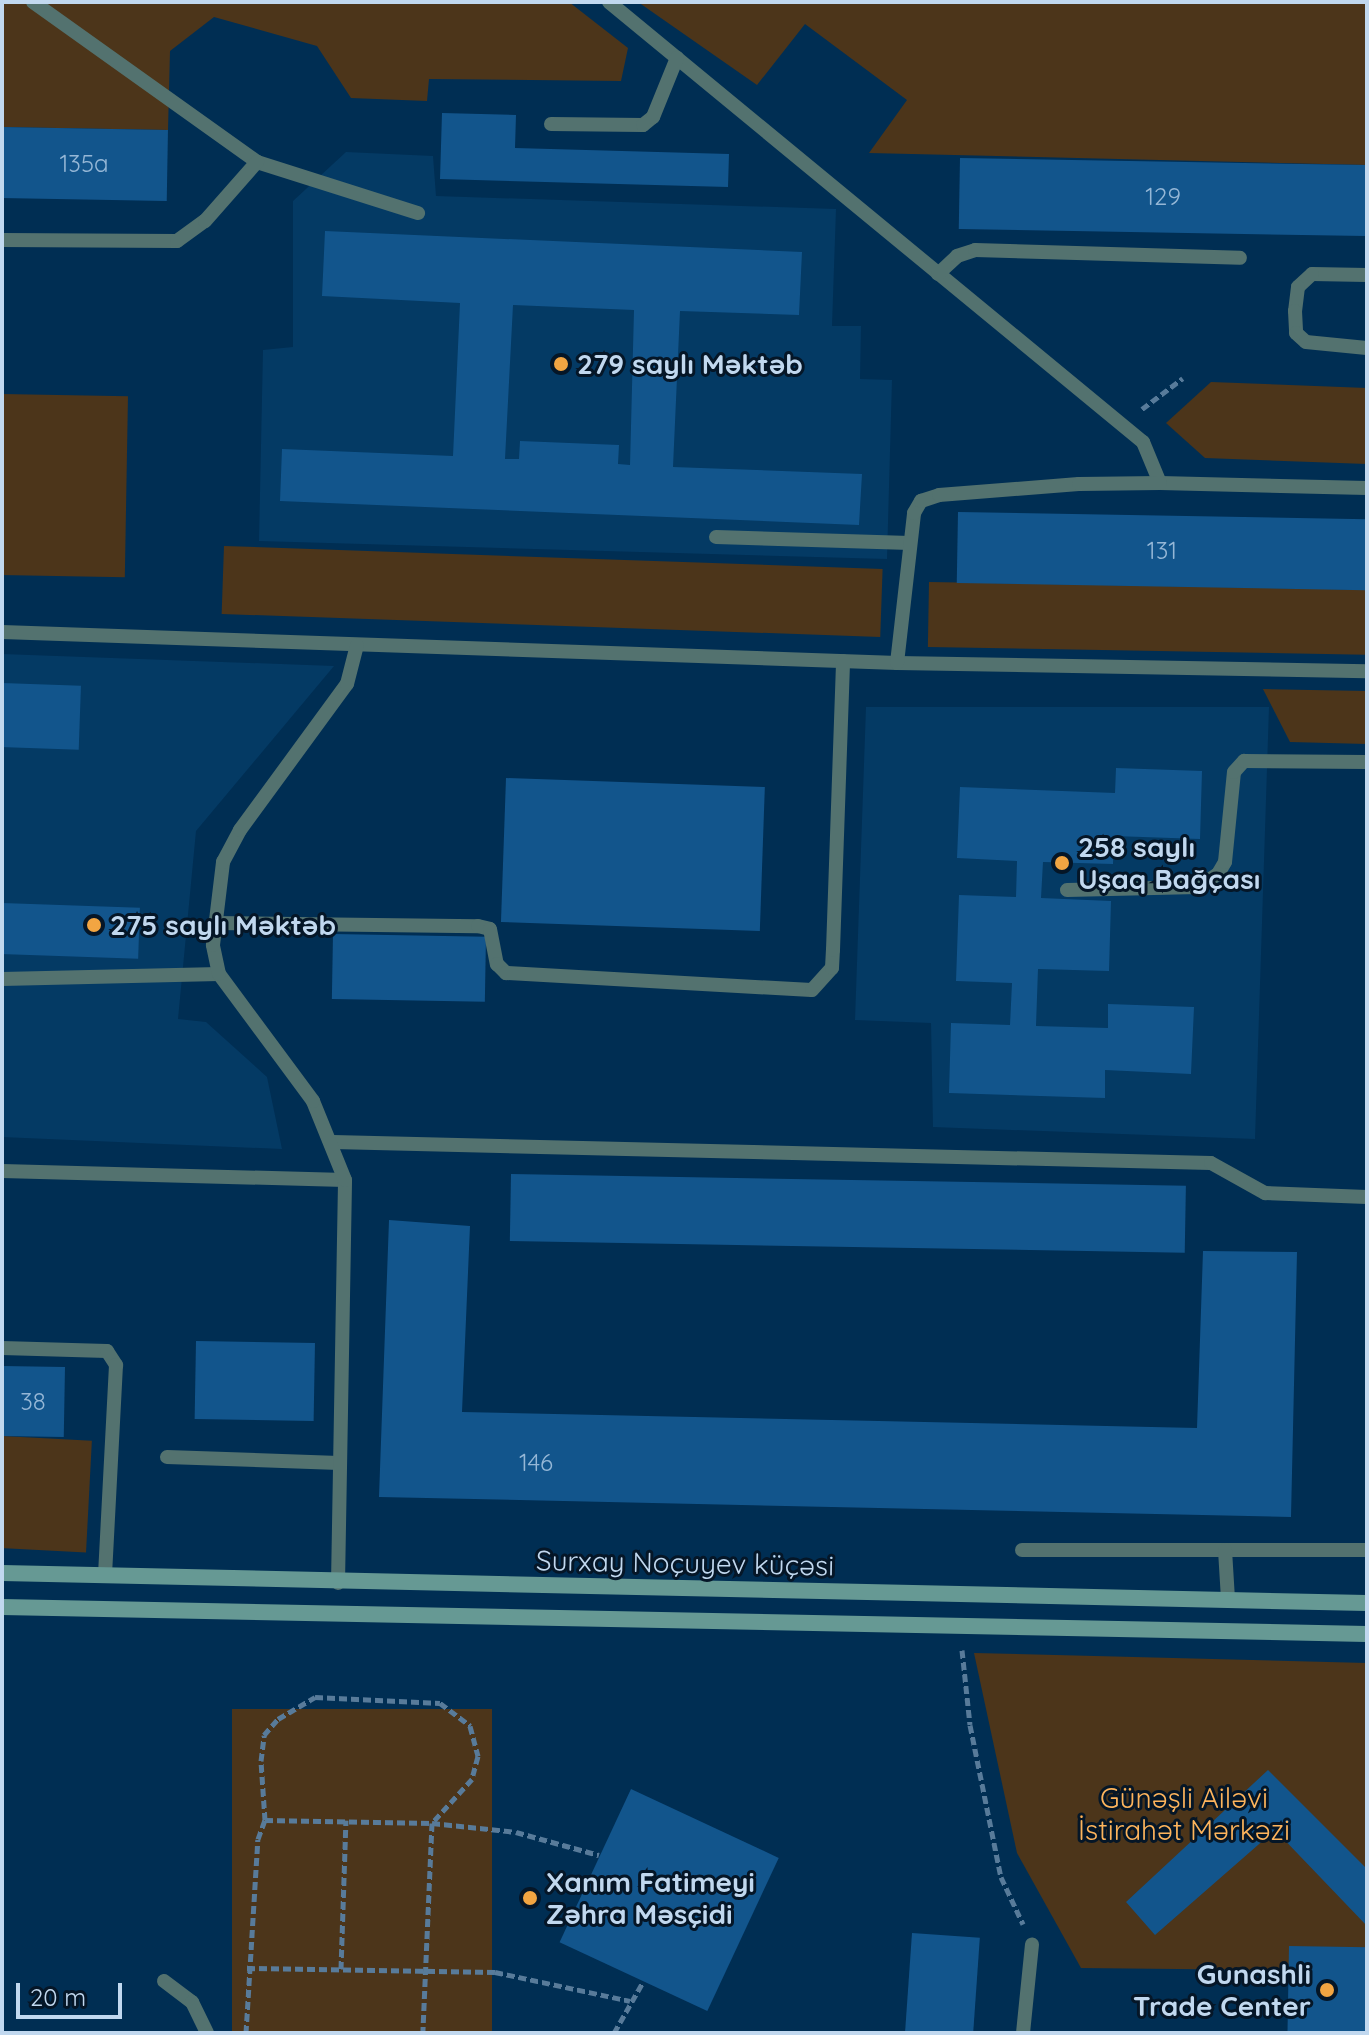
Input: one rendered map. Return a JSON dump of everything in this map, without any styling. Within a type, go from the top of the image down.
[{"type":"street","name":"Surxay Noçuyev küçəsi","points":[[2,1573],[338,1583],[1367,1603]]},
{"type":"street","name":"Surxay Noçuyev küçəsi","points":[[2,1607],[334,1610],[959,1630],[1367,1634]]},
{"type":"lane","points":[[33,2],[257,162],[418,213]]},
{"type":"lane","points":[[609,2],[1143,442],[1160,483]]},
{"type":"lane","points":[[551,124],[643,125],[653,117],[677,58]]},
{"type":"lane","points":[[2,240],[177,241],[205,221],[257,162]]},
{"type":"lane","points":[[938,274],[957,256],[975,250],[1240,258]]},
{"type":"lane","points":[[1367,275],[1312,274],[1298,287],[1295,311],[1296,333],[1306,342],[1367,348]]},
{"type":"lane","points":[[897,663],[910,543],[921,501],[939,495],[1160,483],[1367,488]]},
{"type":"lane","points":[[716,537],[910,543]]},
{"type":"lane","points":[[2,632],[897,663],[1367,671]]},
{"type":"lane","points":[[338,1583],[345,1180],[333,1142],[313,1101],[219,974],[214,923],[223,862],[240,830],[347,684],[357,645]]},
{"type":"lane","points":[[214,923],[478,926],[490,929],[497,964],[506,973],[812,990],[832,968],[843,661]]},
{"type":"lane","points":[[1067,890],[1198,887],[1218,874],[1225,862],[1234,772],[1244,761],[1367,762]]},
{"type":"lane","points":[[2,979],[219,974]]},
{"type":"lane","points":[[333,1142],[1211,1163],[1265,1193],[1367,1197]]},
{"type":"lane","points":[[2,1171],[345,1180]]},
{"type":"lane","points":[[2,1348],[107,1351],[116,1365],[105,1576]]},
{"type":"lane","points":[[167,1457],[339,1463]]},
{"type":"lane","points":[[1022,1550],[1367,1550]]},
{"type":"lane","points":[[1225,1550],[1228,1599]]},
{"type":"lane","points":[[1023,2033],[1032,1944]]},
{"type":"lane","points":[[164,1981],[192,2002],[207,2033]]},
{"type":"path","points":[[1122,425],[1183,378]]},
{"type":"path","points":[[959,1630],[970,1725],[1001,1877],[1032,1944]]},
{"type":"path","points":[[246,2033],[247,1968],[258,1839],[265,1820],[261,1761],[264,1735],[278,1719],[315,1697],[362,1696],[440,1703],[470,1726],[478,1756],[472,1779],[432,1823],[423,2033]]},
{"type":"path","points":[[265,1820],[432,1823],[516,1832],[599,1855]]},
{"type":"path","points":[[341,1969],[346,1820]]},
{"type":"path","points":[[247,1968],[495,1972],[630,2001]]},
{"type":"path","points":[[614,2033],[643,1982]]},
{"type":"shaded area","name":"279 saylı Məktəb","points":[[346,152],[433,156],[436,196],[836,209],[832,326],[861,326],[860,379],[892,380],[887,559],[259,541],[263,350],[293,347],[293,201]]},
{"type":"shaded area","name":"275 saylı Məktəb","points":[[2,654],[334,666],[196,831],[178,1019],[206,1022],[267,1077],[282,1149],[2,1137]]},
{"type":"shaded area","name":"258 saylı Uşaq Bağçası","points":[[866,707],[1269,707],[1255,1139],[933,1127],[931,1023],[855,1020]]},
{"type":"green space","points":[[2,2],[569,2],[628,48],[621,81],[429,79],[427,101],[351,98],[317,46],[214,17],[170,51],[168,130],[2,127]]},
{"type":"green space","points":[[638,2],[1367,2],[1367,165],[869,153],[907,100],[805,24],[757,85]]},
{"type":"green space","points":[[1211,382],[1367,388],[1367,464],[1205,458],[1166,423]]},
{"type":"green space","points":[[2,394],[128,396],[125,577],[2,575]]},
{"type":"green space","points":[[224,546],[883,569],[880,637],[222,614]]},
{"type":"green space","points":[[929,582],[1367,590],[1366,655],[928,647]]},
{"type":"green space","points":[[1263,689],[1367,691],[1367,744],[1290,742]]},
{"type":"green space","points":[[2,1436],[92,1441],[86,1553],[2,1548]]},
{"type":"green space","name":"Günəşli Ailəvi İstirahət Mərkəzi","points":[[974,1653],[1367,1663],[1367,1971],[1081,1968],[1017,1853]]},
{"type":"green space","points":[[232,1709],[492,1709],[492,2033],[232,2033]]},
{"type":"building","points":[[442,113],[516,115],[515,148],[729,154],[728,187],[440,179]]},
{"type":"building","points":[[2,127],[168,130],[167,201],[2,198]]},
{"type":"building","points":[[960,158],[1367,165],[1366,236],[959,229]]},
{"type":"building","points":[[325,231],[802,252],[799,315],[680,311],[673,467],[862,474],[859,525],[280,501],[282,449],[453,456],[460,303],[322,296]],"holes":[[[513,305],[634,310],[630,465],[618,464],[619,445],[520,441],[519,459],[505,459]]]},
{"type":"building","points":[[958,512],[1367,519],[1366,590],[957,583]]},
{"type":"building","points":[[2,683],[81,686],[79,750],[2,747]]},
{"type":"building","points":[[1116,768],[1202,771],[1200,839],[1114,836],[1113,864],[1043,862],[1041,898],[1111,901],[1109,971],[1038,969],[1036,1026],[1108,1028],[1108,1004],[1194,1007],[1191,1074],[1105,1070],[1105,1098],[949,1093],[951,1023],[1010,1025],[1012,983],[956,981],[959,895],[1016,897],[1017,861],[957,858],[960,787],[1115,793]]},
{"type":"building","points":[[506,778],[765,787],[760,931],[501,922]]},
{"type":"building","points":[[2,903],[140,908],[138,959],[2,954]]},
{"type":"building","points":[[333,934],[486,937],[485,1002],[332,999]]},
{"type":"building","points":[[511,1174],[1186,1186],[1185,1253],[510,1241]]},
{"type":"building","points":[[389,1220],[470,1226],[462,1412],[1197,1428],[1203,1251],[1297,1252],[1291,1517],[379,1497]]},
{"type":"building","points":[[196,1341],[315,1343],[314,1421],[195,1419]]},
{"type":"building","points":[[2,1366],[65,1367],[64,1437],[2,1436]]},
{"type":"building","points":[[1268,1770],[1367,1869],[1367,1926],[1275,1830],[1155,1935],[1126,1902]]},
{"type":"building","points":[[631,1789],[779,1858],[707,2011],[560,1942]]},
{"type":"building","points":[[912,1933],[980,1938],[973,2033],[905,2033]]},
{"type":"building","name":"Gunashli Trade Center","points":[[1289,1946],[1367,1947],[1365,2033],[1287,2033]]},
{"type":"place","name":"279 saylı Məktəb","points":[[561,364]]},
{"type":"place","name":"258 saylı Uşaq Bağçası","points":[[1062,863]]},
{"type":"place","name":"275 saylı Məktəb","points":[[94,925]]},
{"type":"place","name":"Xanım Fatimeyi Zəhra Məsçidi","points":[[530,1898]]},
{"type":"place","name":"Gunashli Trade Center","points":[[1327,1990]]}]
